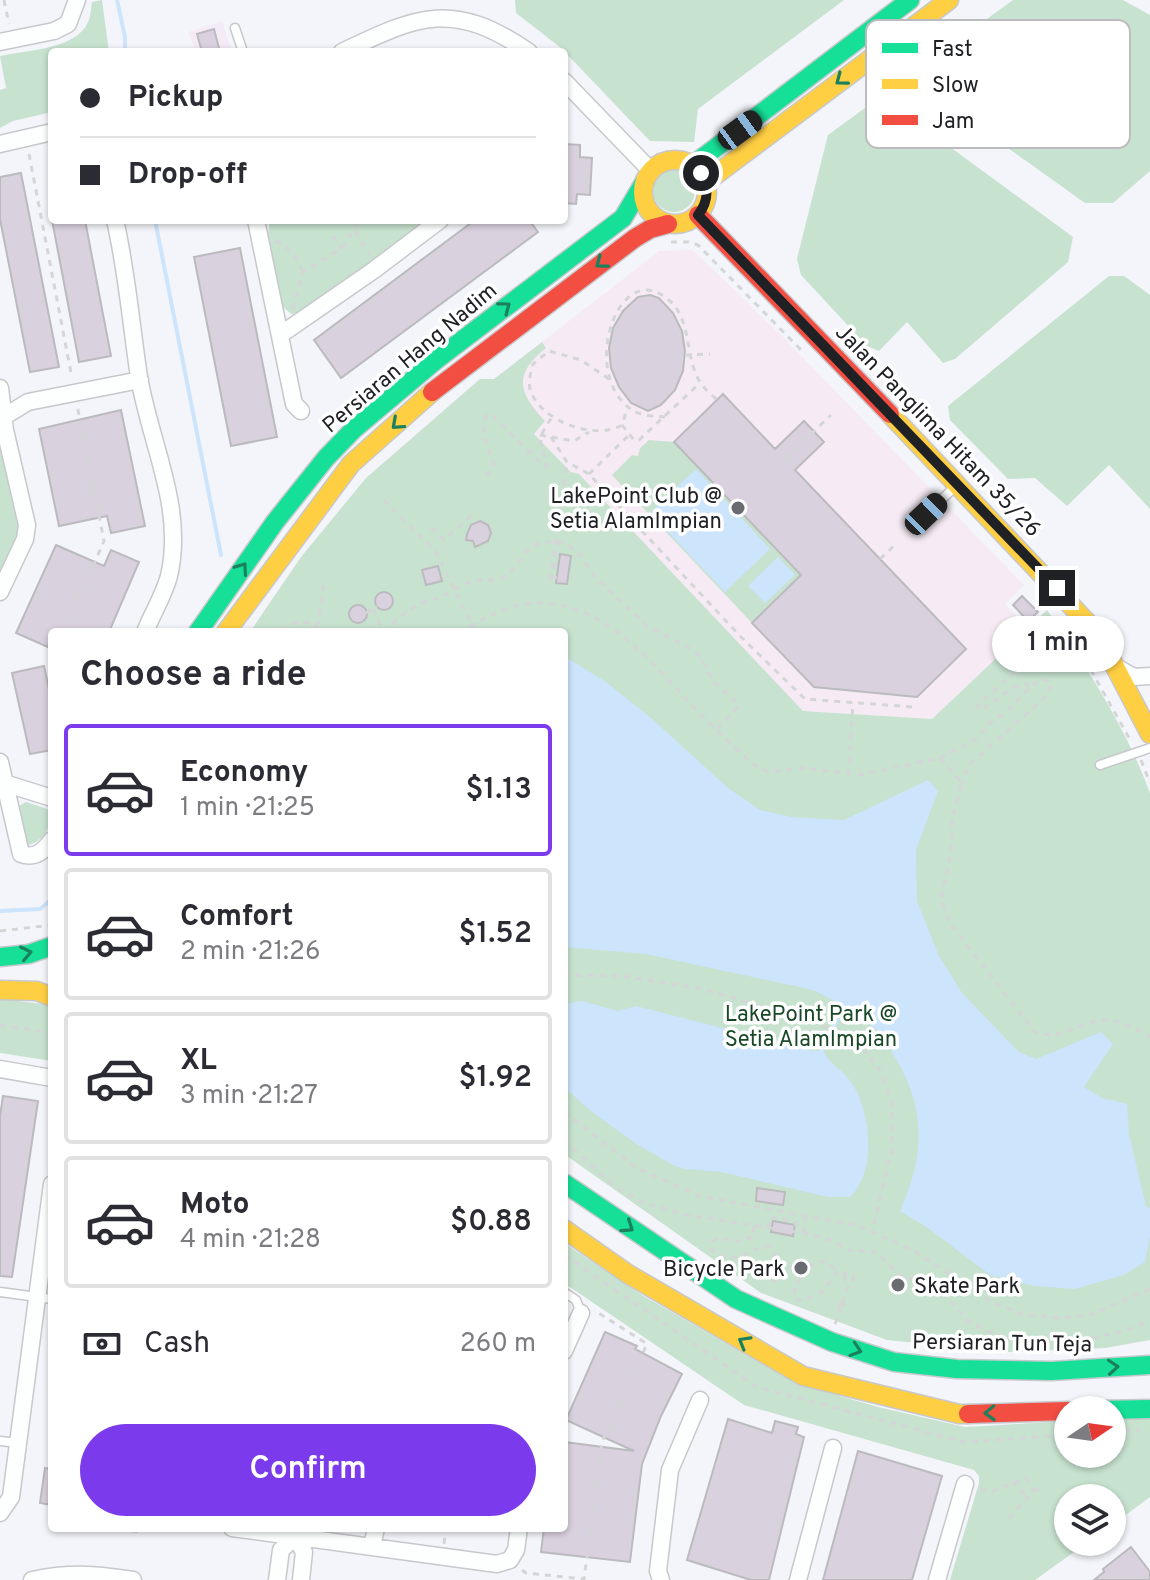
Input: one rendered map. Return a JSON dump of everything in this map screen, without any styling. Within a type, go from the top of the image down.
[{"type":"street","points":[[5,36],[54,31],[68,24],[77,0]]},
{"type":"street","points":[[884,20],[910,0]]},
{"type":"street","points":[[922,20],[949,0]]},
{"type":"street","points":[[350,48],[403,23],[444,15],[475,21],[523,48]]},
{"type":"street","points":[[693,165],[866,33]]},
{"type":"street","points":[[706,182],[866,62]]},
{"type":"street","points":[[568,86],[648,176]]},
{"type":"street","points":[[0,144],[48,134]]},
{"type":"street","points":[[666,161],[685,161],[693,165],[706,182],[707,200],[698,215],[684,223],[668,224],[654,217],[645,204],[648,176],[666,161]]},
{"type":"street","name":"Persiaran Hang Nadim","points":[[201,628],[275,522],[326,458],[354,429],[436,360],[623,218],[648,176]]},
{"type":"street","name":"Jalan Panglima Hitam 35/26","points":[[698,215],[1077,609],[1098,634],[1148,730]]},
{"type":"street","points":[[116,224],[126,269],[140,380],[168,498],[173,547],[168,578],[147,628]]},
{"type":"street","points":[[257,224],[294,404],[301,411]]},
{"type":"street","points":[[280,335],[435,224]]},
{"type":"street","name":"Persiaran Hang Nadim","points":[[229,628],[351,464],[436,389],[623,247],[650,229],[668,224]]},
{"type":"street","points":[[2,417],[28,402],[140,380]]},
{"type":"street","points":[[0,388],[2,417],[27,525],[25,539],[0,592]]},
{"type":"street","points":[[1116,667],[1134,677],[1150,676]]},
{"type":"street","points":[[1148,730],[1150,699]]},
{"type":"street","points":[[0,762],[21,854],[29,857],[36,855],[48,844]]},
{"type":"street","points":[[4,783],[48,797]]},
{"type":"street","points":[[0,957],[29,954],[48,947]]},
{"type":"street","points":[[0,990],[37,991],[48,995]]},
{"type":"street","points":[[0,1069],[48,1077]]},
{"type":"street","name":"Persiaran Tun Teja","points":[[568,1186],[736,1299],[832,1342],[894,1362],[957,1369],[1052,1371],[1150,1365]]},
{"type":"street","points":[[568,1232],[628,1274],[803,1376],[959,1414],[1054,1411]]},
{"type":"street","points":[[2,1512],[11,1497],[44,1298],[48,1241]]},
{"type":"street","points":[[568,1342],[581,1313]]},
{"type":"street","points":[[661,1580],[658,1571],[670,1470],[700,1400]]},
{"type":"street","points":[[1126,1409],[1150,1409]]},
{"type":"street","points":[[798,1580],[833,1448]]},
{"type":"street","points":[[937,1580],[965,1484]]},
{"type":"street","points":[[296,1532],[372,1547],[497,1564],[510,1560],[516,1550],[518,1532]]},
{"type":"street","points":[[277,1580],[281,1550],[296,1532]]},
{"type":"street","points":[[296,1532],[304,1552],[301,1580]]},
{"type":"street","points":[[372,1547],[375,1532]]},
{"type":"street","points":[[32,1580],[86,1573],[133,1580]]},
{"type":"lane","points":[[235,28],[242,48]]},
{"type":"lane","points":[[926,514],[957,484]]},
{"type":"lane","points":[[1100,765],[1150,748]]},
{"type":"lane","points":[[0,1292],[44,1298]]},
{"type":"lane","points":[[568,1295],[580,1305],[581,1313]]},
{"type":"lane","points":[[0,1441],[18,1443]]},
{"type":"path","points":[[4,0],[5,36]]},
{"type":"path","points":[[29,154],[73,384]]},
{"type":"path","points":[[303,272],[341,249],[358,224]]},
{"type":"path","points":[[355,231],[372,258]]},
{"type":"path","points":[[333,236],[341,249]]},
{"type":"path","points":[[271,240],[285,245],[298,260],[303,272],[292,312]]},
{"type":"path","points":[[658,243],[688,242],[698,245],[815,364]]},
{"type":"path","points":[[610,380],[605,359],[609,327],[620,308],[636,293],[650,290],[670,302],[686,330],[687,355],[700,382],[717,400]]},
{"type":"path","points":[[622,425],[604,432],[590,431],[552,417],[539,405],[530,389],[533,364],[549,351],[581,360],[610,380],[628,406],[637,413],[665,417]]},
{"type":"path","points":[[687,355],[710,354]]},
{"type":"path","points":[[628,406],[622,425],[628,436],[639,440],[700,382]]},
{"type":"path","points":[[66,628],[104,541],[77,402]]},
{"type":"path","points":[[486,476],[494,465],[483,427],[488,414],[545,467],[547,463],[540,445],[540,435],[552,417]]},
{"type":"path","points":[[785,459],[831,415]]},
{"type":"path","points":[[540,435],[574,441],[590,431]]},
{"type":"path","points":[[589,474],[628,436]]},
{"type":"path","points":[[551,437],[567,462],[589,474],[740,636],[805,699],[913,707]]},
{"type":"path","points":[[550,580],[556,565],[567,462]]},
{"type":"path","points":[[384,500],[436,552],[472,625]]},
{"type":"path","points":[[431,528],[444,540],[473,514]]},
{"type":"path","points":[[557,578],[553,577],[558,541]]},
{"type":"path","points":[[388,628],[407,611],[472,581],[500,579],[529,549],[539,543],[558,541],[579,554],[594,576],[647,626],[700,656],[713,681],[739,705],[716,730]]},
{"type":"path","points":[[880,559],[895,545]]},
{"type":"path","points":[[285,628],[308,622],[317,627],[325,579]]},
{"type":"path","points":[[466,628],[509,608],[537,603],[559,605],[585,613],[604,623],[647,658],[716,730],[754,765],[769,772],[803,768],[861,775],[940,758],[976,739],[1030,687],[1042,679],[1051,682],[1052,688],[1044,699],[970,764],[952,820],[951,850],[942,895],[945,912],[952,926],[1034,1031],[1055,1034],[1103,1020],[1131,1026],[1150,1037]]},
{"type":"path","points":[[366,613],[375,608],[382,628]]},
{"type":"path","points":[[1060,617],[1138,752],[1150,783]]},
{"type":"path","points":[[1030,687],[1025,683],[1018,685],[981,710],[977,706],[1032,657],[1076,640]]},
{"type":"path","points":[[848,775],[853,703]]},
{"type":"path","points":[[940,758],[962,783]]},
{"type":"path","points":[[0,931],[48,925]]},
{"type":"path","points":[[568,975],[622,976],[698,988],[802,1017],[858,1042],[879,1069],[892,1103],[892,1150],[872,1232]]},
{"type":"path","points":[[0,1025],[48,1032]]},
{"type":"path","points":[[568,1115],[637,1168],[699,1196],[766,1205],[859,1226],[916,1252],[991,1302],[1022,1314],[1060,1318],[1092,1314],[1150,1289]]},
{"type":"path","points":[[568,1144],[608,1181],[639,1201],[686,1215],[803,1233],[831,1240],[851,1251],[879,1254],[899,1275],[932,1287],[968,1321],[1024,1344],[1067,1343],[1125,1331],[1150,1320]]},
{"type":"path","points":[[803,1233],[806,1216]]},
{"type":"path","points":[[768,1228],[770,1217],[796,1222],[795,1232]]},
{"type":"path","points":[[754,1226],[753,1237],[737,1241],[717,1238],[711,1243],[712,1250],[728,1259],[737,1259],[768,1246],[774,1249],[775,1254],[763,1272],[766,1279],[774,1281],[784,1275],[788,1268],[794,1268]]},
{"type":"path","points":[[794,1268],[799,1262],[808,1266],[824,1261],[845,1275],[853,1274],[843,1303],[845,1307],[841,1309],[834,1326]]},
{"type":"path","points":[[808,1266],[807,1274],[801,1277],[794,1291],[796,1299],[802,1301],[822,1292],[838,1271]]},
{"type":"path","points":[[794,1268],[801,1277]]},
{"type":"path","points":[[845,1275],[845,1280],[850,1282]]},
{"type":"path","points":[[510,1560],[526,1573],[584,1579],[602,1442],[647,1344],[594,1310],[587,1309],[581,1313]]},
{"type":"path","points":[[1126,1431],[1150,1429]]},
{"type":"path","points":[[965,1484],[993,1491],[1026,1478],[1034,1491]]},
{"type":"path","points":[[1012,1482],[1027,1496]]},
{"type":"path","points":[[1009,1518],[1024,1505],[1027,1496],[1039,1489]]},
{"type":"path","points":[[993,1491],[995,1499]]},
{"type":"shaded area","points":[[222,21],[231,48],[194,48],[188,32]]},
{"type":"shaded area","points":[[693,250],[782,336],[1024,585],[1005,604],[1028,628],[932,719],[803,711],[579,474],[572,472],[534,434],[538,430],[494,379],[659,251]]},
{"type":"green space","points":[[102,0],[108,48],[48,48],[48,113],[13,121],[0,128],[0,90],[6,88],[0,56],[49,47],[73,38],[88,22],[92,2]]},
{"type":"green space","points":[[515,0],[844,0],[698,109],[694,142],[650,141],[568,55],[568,48],[561,48],[516,13]]},
{"type":"green space","points":[[1013,0],[1123,0],[1150,15],[1150,171],[1113,203],[1085,203],[1008,148],[1130,148],[1130,20],[985,20]]},
{"type":"green space","points":[[866,107],[866,148],[951,148],[1073,237],[1068,262],[955,359],[943,363],[907,322],[879,351],[867,346],[801,275],[797,259],[828,135]]},
{"type":"green space","points":[[674,170],[689,176],[695,191],[689,206],[674,212],[659,206],[653,191],[659,176]]},
{"type":"green space","points":[[269,224],[422,224],[306,311],[291,314],[282,306],[268,234]]},
{"type":"green space","points":[[1109,276],[1124,276],[1150,295],[1150,509],[1109,465],[1067,506],[1035,478],[1008,479],[950,420],[948,406]]},
{"type":"green space","name":"LakePoint Park @ Setia AlamImpian","points":[[542,342],[546,348],[528,366],[523,384],[529,401],[545,421],[534,434],[571,472],[579,474],[803,711],[932,719],[1047,610],[1117,722],[1150,793],[1150,1340],[1105,1348],[1008,1352],[887,1340],[761,1293],[568,1157],[568,628],[253,628],[301,557],[366,478],[480,379],[494,379]]},
{"type":"green space","name":"LakePoint Club @ Setia AlamImpian","points":[[723,394],[850,527],[752,623],[612,475],[632,455],[638,456],[640,448],[649,440],[674,442]]},
{"type":"green space","points":[[0,448],[18,527],[17,537],[0,571]]},
{"type":"green space","points":[[26,802],[48,809],[48,827],[43,836],[28,845],[21,832],[19,806]]},
{"type":"green space","points":[[0,999],[48,1005],[48,1060],[0,1053]]},
{"type":"green space","points":[[568,1246],[642,1295],[795,1383],[878,1407],[965,1427],[1054,1422],[1054,1468],[1126,1468],[1126,1418],[1150,1417],[1150,1497],[1126,1515],[1126,1484],[1054,1484],[1054,1556],[1068,1556],[1035,1580],[950,1580],[979,1483],[979,1476],[974,1470],[744,1405],[568,1286]]},
{"type":"water","points":[[696,469],[770,549],[725,592],[650,513]]},
{"type":"water","points":[[778,557],[795,575],[765,603],[748,586]]},
{"type":"water","points":[[568,658],[606,682],[728,788],[760,810],[792,817],[844,820],[928,780],[938,791],[916,850],[917,901],[939,956],[962,993],[1019,1052],[1036,1059],[1101,1032],[1113,1044],[1084,1087],[1102,1098],[1127,1104],[1129,1134],[1146,1206],[1150,1208],[1150,1237],[1145,1262],[1124,1275],[1075,1289],[1034,1286],[990,1275],[900,1211],[914,1172],[919,1135],[917,1116],[906,1078],[889,1045],[865,1020],[813,990],[646,954],[568,947]]},
{"type":"water","points":[[582,1001],[618,1011],[636,1006],[812,1051],[823,1050],[848,1078],[862,1104],[868,1155],[859,1186],[850,1197],[828,1197],[721,1172],[684,1169],[638,1145],[568,1091],[568,1003]]},
{"type":"building","points":[[214,29],[219,48],[201,48],[197,34]]},
{"type":"building","points":[[568,144],[580,145],[580,157],[592,158],[590,195],[577,194],[576,204],[568,203]]},
{"type":"building","points":[[21,173],[59,367],[30,372],[0,219],[0,177]]},
{"type":"building","points":[[53,224],[86,224],[111,356],[79,362]]},
{"type":"building","points":[[470,224],[532,224],[538,232],[341,378],[314,340]]},
{"type":"building","points":[[240,248],[277,437],[231,446],[194,257]]},
{"type":"building","points":[[650,295],[659,298],[673,313],[682,331],[685,351],[683,371],[675,390],[661,405],[648,411],[631,403],[619,387],[611,368],[609,348],[613,328],[623,311],[638,297]]},
{"type":"building","points":[[723,394],[775,449],[804,421],[824,442],[795,470],[966,649],[917,697],[814,687],[752,623],[801,575],[674,442]]},
{"type":"building","points":[[121,410],[145,526],[111,533],[107,516],[59,526],[39,429]]},
{"type":"building","points":[[480,521],[488,525],[491,533],[488,541],[475,547],[473,541],[466,540],[467,534],[471,525]]},
{"type":"building","points":[[56,545],[104,566],[111,550],[139,562],[111,628],[48,628],[48,647],[16,633]]},
{"type":"building","points":[[560,554],[571,556],[567,584],[556,583]]},
{"type":"building","points":[[438,566],[442,581],[426,585],[422,570]]},
{"type":"building","points":[[384,592],[393,601],[384,610],[375,601]]},
{"type":"building","points":[[1022,596],[1038,612],[1028,621],[1013,605]]},
{"type":"building","points":[[358,605],[367,614],[358,623],[349,614]]},
{"type":"building","points":[[44,666],[48,684],[48,751],[30,754],[12,673]]},
{"type":"building","points":[[3,1096],[38,1101],[12,1277],[0,1276],[0,1116]]},
{"type":"building","points":[[757,1188],[785,1192],[783,1205],[756,1201]]},
{"type":"building","points":[[773,1221],[795,1225],[793,1236],[771,1232]]},
{"type":"building","points":[[605,1332],[637,1346],[635,1349],[682,1374],[642,1464],[630,1562],[541,1552],[544,1532],[568,1532],[568,1443],[634,1451],[568,1421]]},
{"type":"building","points":[[728,1419],[772,1433],[775,1421],[798,1427],[796,1434],[804,1437],[769,1580],[751,1580],[687,1560]]},
{"type":"building","points":[[858,1451],[942,1476],[912,1580],[823,1580]]},
{"type":"building","points":[[45,1468],[48,1468],[48,1504],[40,1503]]},
{"type":"building","points":[[1131,1547],[1150,1572],[1150,1580],[1094,1580],[1120,1556],[1126,1556],[1126,1551]]},
{"type":"waterway","points":[[117,0],[125,48]]},
{"type":"waterway","points":[[156,224],[221,555]]},
{"type":"waterway","points":[[0,911],[40,909],[48,902]]},
{"type":"waterway","points":[[821,1052],[845,1004]]},
{"type":"traffic: fast","points":[[884,20],[910,0]]},
{"type":"traffic: fast","points":[[693,165],[866,33]]},
{"type":"traffic: fast","points":[[201,628],[275,522],[326,458],[354,429],[436,360],[623,218],[645,181]]},
{"type":"traffic: fast","points":[[0,957],[29,954],[48,947]]},
{"type":"traffic: fast","points":[[568,1186],[736,1299],[832,1342],[894,1362],[957,1369],[1052,1371],[1150,1365]]},
{"type":"traffic: fast","points":[[1126,1409],[1150,1409]]},
{"type":"traffic: slow","points":[[922,20],[949,0]]},
{"type":"traffic: slow","points":[[706,182],[866,62]]},
{"type":"traffic: slow","points":[[669,160],[681,160],[698,169],[705,180],[707,192],[705,204],[698,215],[681,224],[669,224],[657,219],[648,210],[643,198],[643,186],[648,174],[657,165],[669,160]]},
{"type":"traffic: slow","points":[[229,628],[351,464],[432,392]]},
{"type":"traffic: slow","points":[[890,414],[1098,634],[1150,734]]},
{"type":"traffic: slow","points":[[0,990],[37,991],[48,995]]},
{"type":"traffic: slow","points":[[568,1232],[628,1274],[803,1376],[968,1414]]},
{"type":"traffic: jam","points":[[698,215],[890,414]]},
{"type":"traffic: jam","points":[[432,392],[635,238],[650,229],[668,224]]},
{"type":"traffic: jam","points":[[968,1414],[1054,1411]]},
{"type":"place","name":"LakePoint Club @ Setia AlamImpian","points":[[738,508]]},
{"type":"place","name":"Bicycle Park","points":[[801,1268]]},
{"type":"place","name":"Skate Park","points":[[898,1285]]},
{"type":"route","points":[[701,173],[706,182],[707,200],[698,215],[1057,588]]}]
